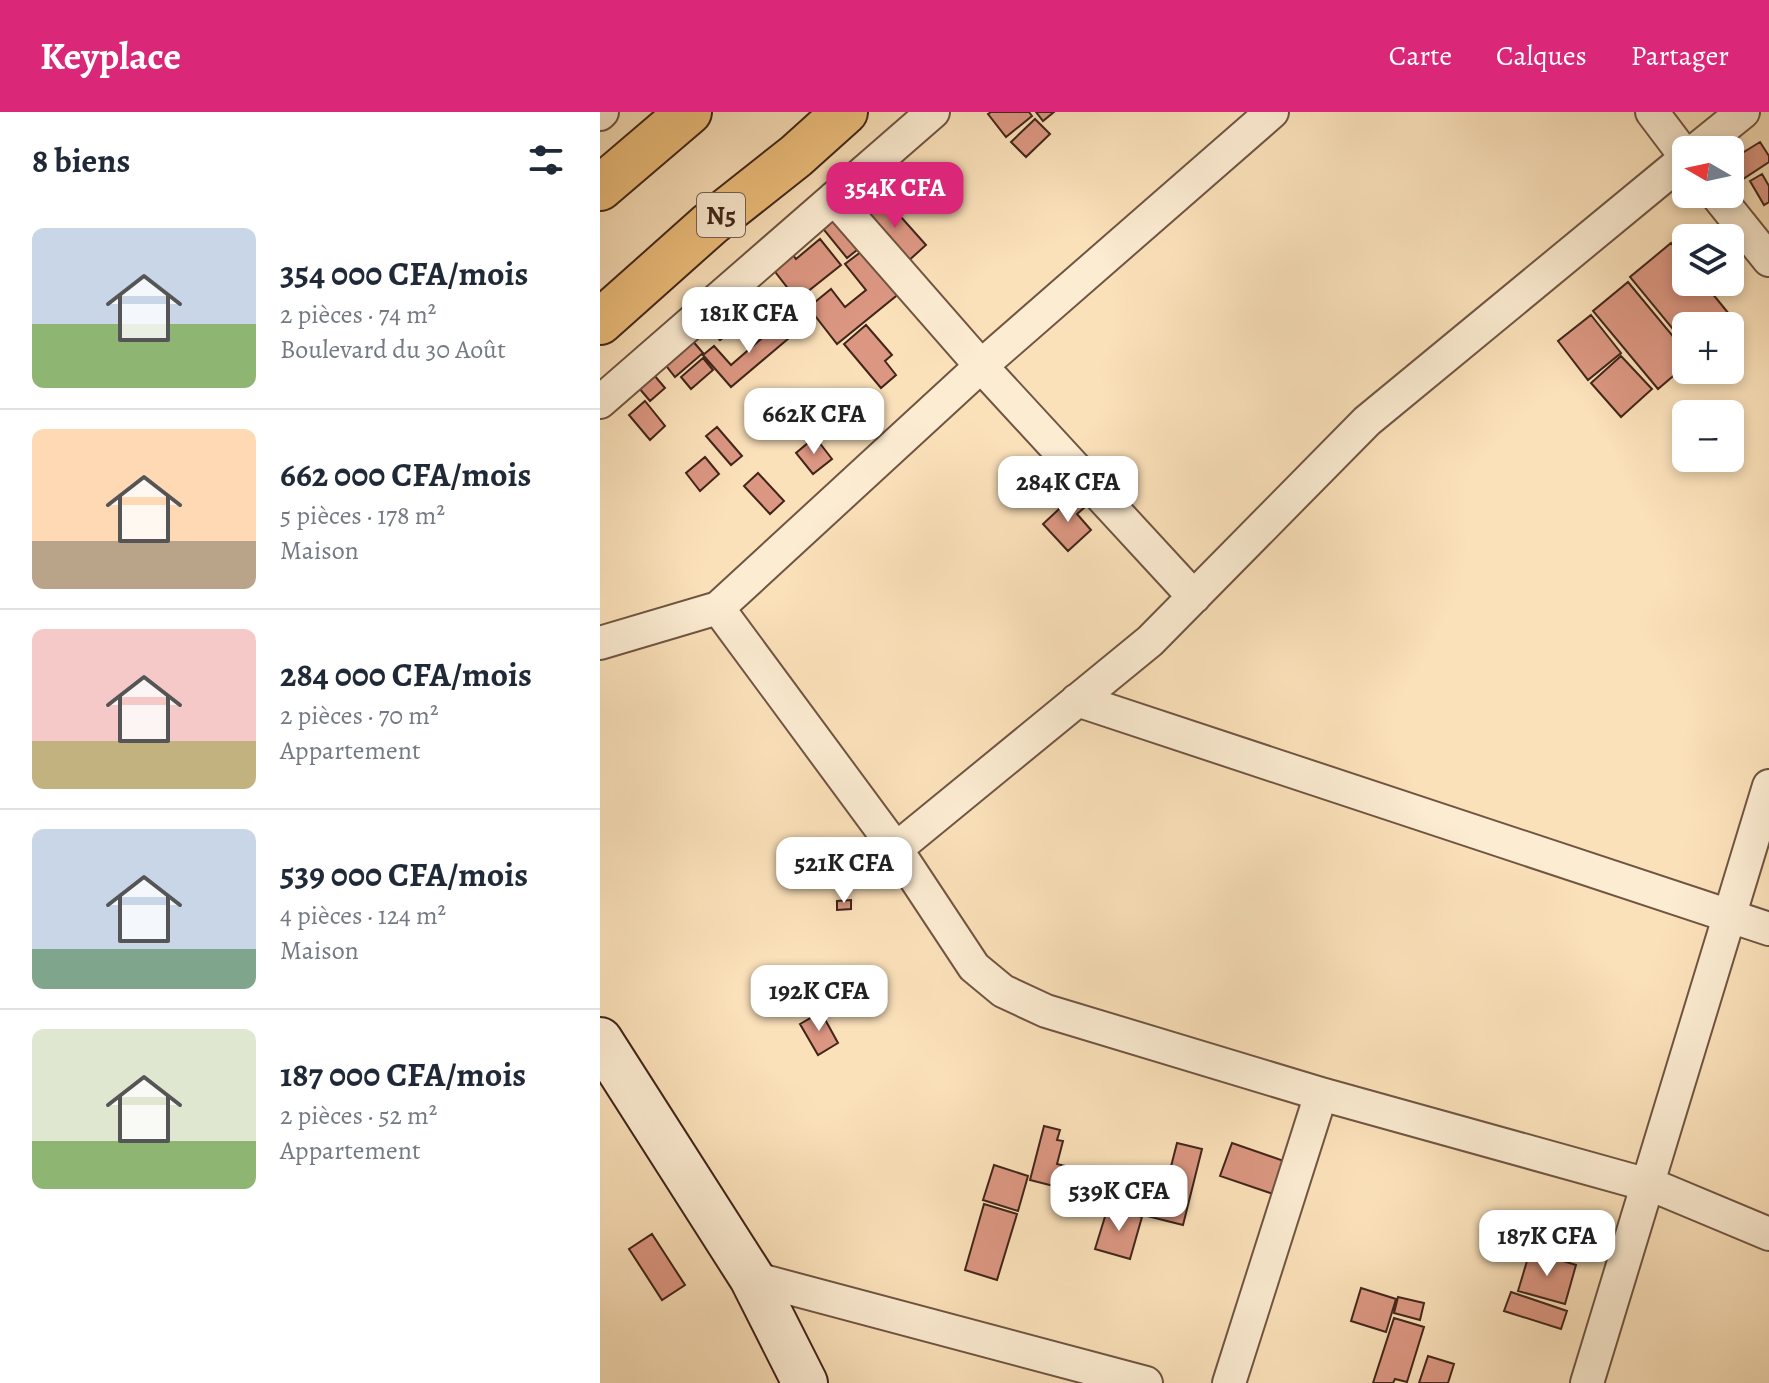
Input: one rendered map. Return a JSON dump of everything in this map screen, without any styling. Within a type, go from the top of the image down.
[{"type":"highway","points":[[600,188],[689,112]]},
{"type":"highway","name":"N5","points":[[600,322],[710,224],[845,112]]},
{"type":"street","points":[[600,402],[933,112]]},
{"type":"street","points":[[600,643],[718,608],[981,366],[1272,112]]},
{"type":"street","points":[[1652,112],[1672,138]]},
{"type":"street","points":[[1713,136],[1743,112]]},
{"type":"street","points":[[896,849],[1150,641],[1367,421],[1672,169]]},
{"type":"street","points":[[834,198],[981,366],[1194,597]]},
{"type":"street","points":[[1727,208],[1769,260]]},
{"type":"street","points":[[718,608],[896,849],[974,967],[1003,991],[1046,1011],[1321,1094],[1647,1184],[1769,1234]]},
{"type":"street","points":[[1077,700],[1769,929]]},
{"type":"street","points":[[1587,1383],[1769,786]]},
{"type":"street","points":[[600,1040],[752,1278],[805,1383]]},
{"type":"street","points":[[1229,1383],[1321,1094]]},
{"type":"street","points":[[752,1278],[1146,1383]]},
{"type":"building","points":[[1029,112],[1032,116],[1006,137],[988,114]]},
{"type":"building","points":[[1036,112],[1054,112],[1043,121]]},
{"type":"building","points":[[1035,119],[1050,134],[1026,157],[1011,142]]},
{"type":"building","points":[[1760,142],[1769,156],[1769,162],[1744,178],[1744,152]]},
{"type":"building","points":[[1762,174],[1769,186],[1769,202],[1764,205],[1750,181]]},
{"type":"building","points":[[884,198],[926,245],[906,263],[863,215]]},
{"type":"building","points":[[835,213],[862,246],[847,258],[820,225]]},
{"type":"building","points":[[820,239],[841,265],[797,300],[769,264],[788,248],[796,259]]},
{"type":"building","points":[[1671,243],[1672,296],[1714,296],[1727,312],[1672,312],[1672,328],[1630,277]]},
{"type":"building","points":[[866,248],[901,292],[837,344],[802,299],[809,293],[815,302],[831,289],[845,307],[866,290],[845,264]]},
{"type":"building","points":[[1628,282],[1672,335],[1672,377],[1658,389],[1593,311]]},
{"type":"building","points":[[727,312],[738,326],[720,340],[709,327]]},
{"type":"building","points":[[1591,315],[1621,353],[1588,380],[1558,341]]},
{"type":"building","points":[[783,320],[795,333],[731,387],[703,355],[714,346],[731,365]]},
{"type":"building","points":[[866,325],[892,355],[885,361],[896,375],[881,388],[844,344]]},
{"type":"building","points":[[691,339],[703,353],[675,377],[664,363]]},
{"type":"building","points":[[1621,356],[1652,389],[1621,417],[1591,383]]},
{"type":"building","points":[[703,358],[713,370],[691,389],[681,377]]},
{"type":"building","points":[[654,375],[665,388],[650,401],[639,388]]},
{"type":"building","points":[[645,401],[665,426],[650,440],[629,415]]},
{"type":"building","points":[[717,427],[742,456],[731,465],[706,436]]},
{"type":"building","points":[[815,437],[832,459],[813,474],[796,453]]},
{"type":"building","points":[[705,457],[719,474],[700,491],[686,473]]},
{"type":"building","points":[[758,473],[784,501],[770,514],[744,486]]},
{"type":"building","points":[[1073,496],[1084,508],[1077,514],[1091,530],[1068,551],[1043,524]]},
{"type":"building","points":[[851,900],[851,909],[837,910],[837,901]]},
{"type":"building","points":[[821,1012],[838,1043],[818,1055],[800,1024]]},
{"type":"building","points":[[1044,1126],[1060,1130],[1057,1140],[1063,1141],[1057,1164],[1099,1174],[1093,1196],[1030,1180]]},
{"type":"building","points":[[1177,1143],[1202,1149],[1183,1225],[1131,1212],[1138,1184],[1165,1190]]},
{"type":"building","points":[[1232,1143],[1284,1161],[1273,1194],[1220,1176]]},
{"type":"building","points":[[994,1165],[1028,1176],[1018,1211],[983,1200]]},
{"type":"building","points":[[984,1204],[1017,1214],[997,1280],[965,1270]]},
{"type":"building","points":[[1108,1207],[1142,1217],[1130,1259],[1095,1249]]},
{"type":"building","points":[[652,1234],[685,1285],[662,1300],[629,1249]]},
{"type":"building","points":[[1530,1251],[1576,1265],[1565,1304],[1518,1291]]},
{"type":"building","points":[[1361,1288],[1396,1299],[1386,1332],[1351,1321]]},
{"type":"building","points":[[1511,1292],[1567,1311],[1561,1329],[1504,1311]]},
{"type":"building","points":[[1398,1297],[1424,1303],[1420,1320],[1394,1313]]},
{"type":"building","points":[[1394,1318],[1424,1327],[1407,1382],[1395,1379],[1393,1383],[1373,1383]]},
{"type":"building","points":[[1428,1356],[1454,1364],[1448,1383],[1419,1383]]}]
